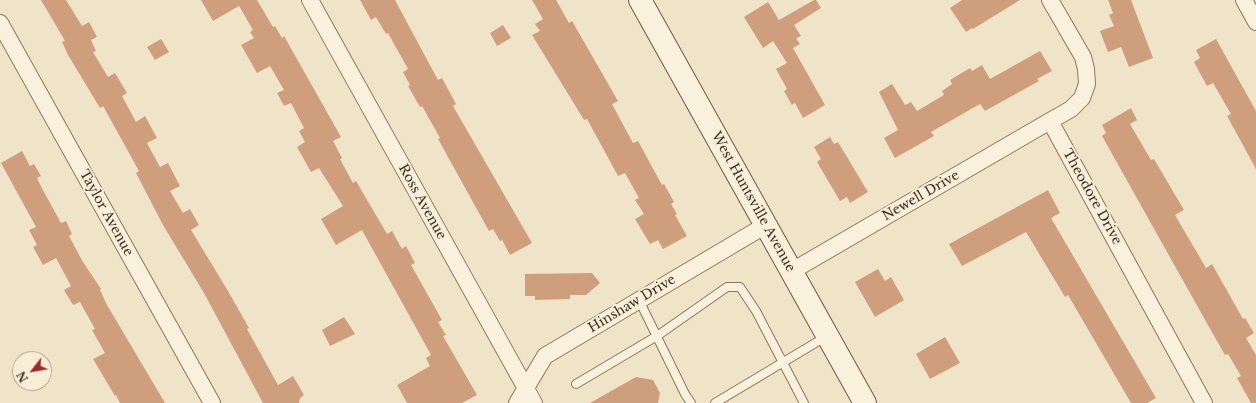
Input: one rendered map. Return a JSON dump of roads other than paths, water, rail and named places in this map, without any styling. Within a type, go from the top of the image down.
[{"type":"main road","name":"West Huntsville Avenue","points":[[640,0],[865,403]]},
{"type":"street","name":"Ross Avenue","points":[[310,0],[534,403]]},
{"type":"street","points":[[1050,0],[1083,58],[1087,84],[1082,98],[1071,108],[1050,121]]},
{"type":"street","points":[[1244,0],[1256,22]]},
{"type":"street","name":"Taylor Avenue","points":[[0,22],[212,403]]},
{"type":"street","name":"Newell Drive","points":[[792,271],[1050,121]]},
{"type":"street","name":"Theodore Drive","points":[[1050,121],[1204,403]]},
{"type":"street","name":"Hinshaw Drive","points":[[517,403],[545,356],[766,225]]},
{"type":"lane","points":[[576,384],[657,336],[727,287],[740,287],[756,311],[804,403]]},
{"type":"lane","points":[[639,300],[685,394],[691,403]]},
{"type":"lane","points":[[715,403],[827,335]]}]
